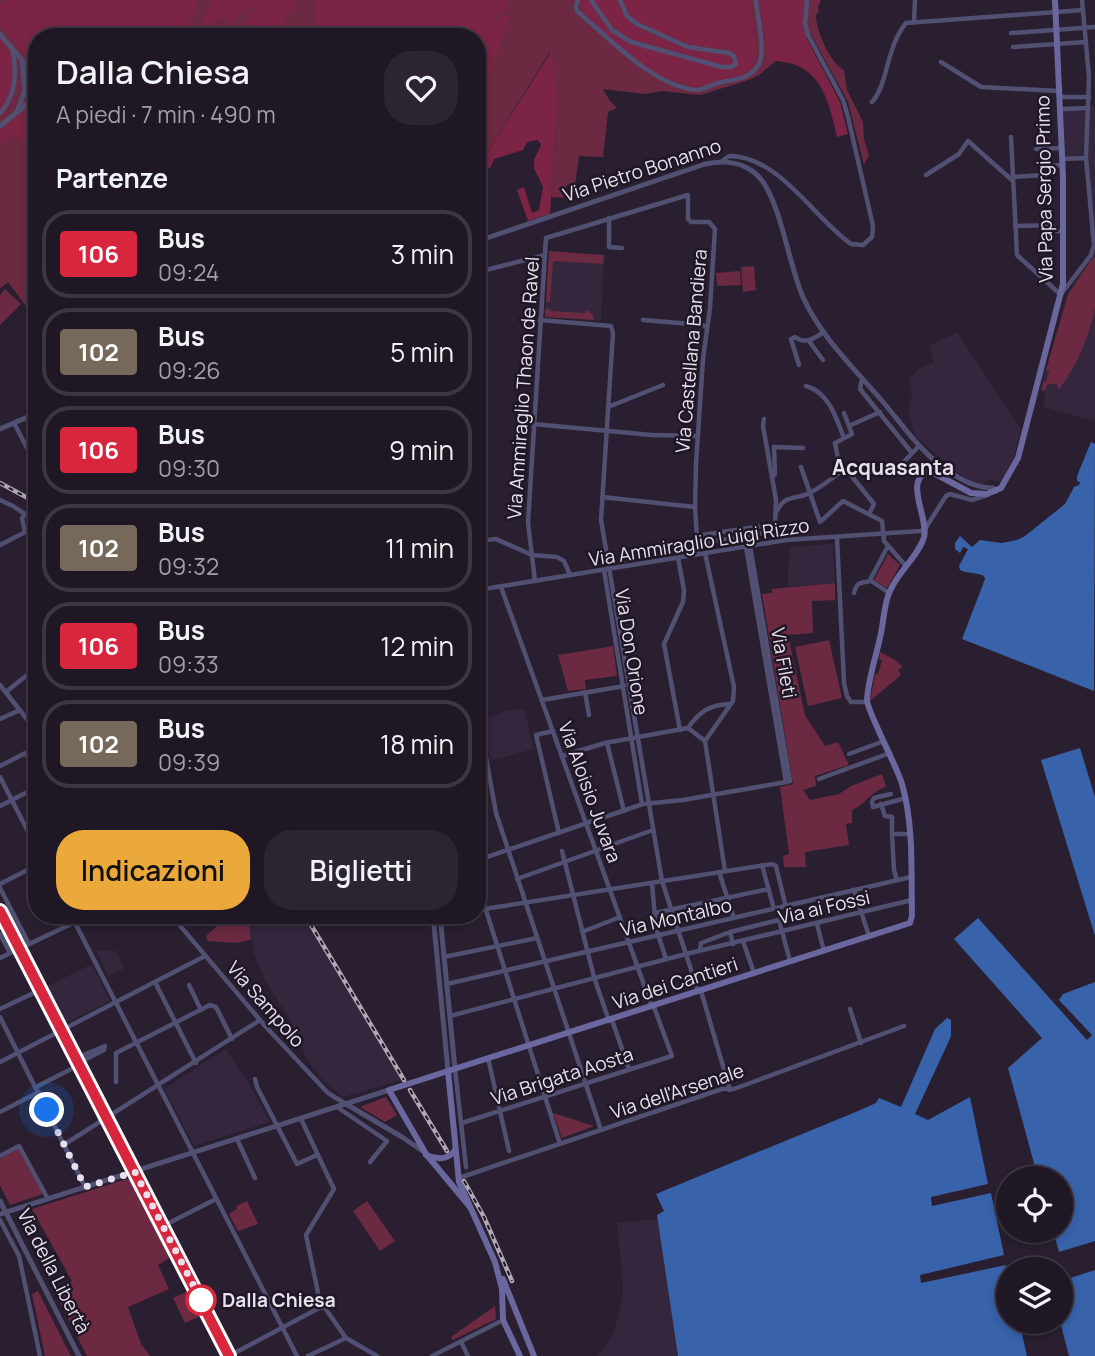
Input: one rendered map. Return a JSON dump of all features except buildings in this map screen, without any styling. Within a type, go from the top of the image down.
[{"type":"main road","name":"Via Papa Sergio Primo","points":[[996,491],[1006,481],[1018,458],[1061,294],[1064,258],[1055,0]]},
{"type":"main road","points":[[912,900],[906,798],[891,753],[867,702],[888,593],[921,544],[925,529],[916,487],[923,473],[930,471],[938,474],[971,494],[996,491]]},
{"type":"main road","name":"Via dei Cantieri","points":[[389,1090],[910,923],[912,900]]},
{"type":"main road","points":[[453,1071],[458,1178],[533,1356]]},
{"type":"main road","points":[[389,1090],[426,1154],[470,1207]]},
{"type":"main road","points":[[426,1154],[443,1158],[452,1155],[455,1150]]},
{"type":"main road","points":[[495,1262],[502,1289],[503,1320],[520,1356]]},
{"type":"street","points":[[578,0],[577,11],[654,75],[698,90],[716,83],[738,80],[759,65],[761,51],[756,0]]},
{"type":"street","points":[[591,0],[612,30],[631,42],[722,67],[736,64],[734,56],[729,53],[688,47],[633,23],[620,0]]},
{"type":"street","name":"Via Pietro Bonanno","points":[[486,238],[705,164],[722,161],[729,156],[753,159],[770,169],[851,244],[863,244],[872,237],[873,226],[848,117],[843,100],[806,29],[807,0]]},
{"type":"street","points":[[914,21],[915,0]]},
{"type":"street","points":[[1012,137],[1017,255],[1061,294],[1091,255],[1094,245],[1086,158],[1092,77],[1082,0]]},
{"type":"street","points":[[872,102],[879,95],[897,33],[906,23],[1083,10]]},
{"type":"street","points":[[1011,33],[1095,27]]},
{"type":"street","points":[[0,34],[28,67]]},
{"type":"street","points":[[1013,47],[1086,42]]},
{"type":"street","points":[[0,113],[14,89],[15,65],[12,48]]},
{"type":"street","points":[[17,112],[25,90],[22,60]]},
{"type":"street","points":[[941,62],[981,87],[1089,97]]},
{"type":"street","points":[[0,126],[28,103]]},
{"type":"street","points":[[1063,109],[1088,108]]},
{"type":"street","points":[[926,175],[958,154],[968,141],[1013,179],[1044,176]]},
{"type":"street","points":[[1036,149],[1061,148]]},
{"type":"street","points":[[1046,166],[1086,158]]},
{"type":"street","points":[[722,161],[738,164],[760,177],[771,197],[801,293],[816,322],[862,378],[940,465],[974,486],[993,488],[996,491]]},
{"type":"street","name":"Via Castellana Bandiera","points":[[546,239],[688,195],[688,219],[691,222],[709,222],[715,229],[698,436],[695,507],[698,554]]},
{"type":"street","points":[[1015,226],[1052,225],[1063,215]]},
{"type":"street","points":[[609,218],[608,247],[622,248]]},
{"type":"street","points":[[1052,225],[1057,231],[1063,232]]},
{"type":"street","name":"Via Ammiraglio Thaon de Ravel","points":[[535,581],[528,523],[546,239]]},
{"type":"street","points":[[486,270],[545,255]]},
{"type":"street","name":"Via Don Orione","points":[[540,320],[611,326],[613,333],[601,520],[607,569],[646,804],[662,881],[730,1090]]},
{"type":"street","points":[[643,320],[703,325],[707,328]]},
{"type":"street","points":[[799,365],[791,339],[795,337],[798,340],[808,340],[824,331]]},
{"type":"street","points":[[808,340],[823,360]]},
{"type":"street","points":[[862,378],[860,389],[912,453]]},
{"type":"street","points":[[608,407],[663,385]]},
{"type":"street","points":[[806,386],[819,390],[832,409],[844,438]]},
{"type":"street","points":[[849,426],[880,412]]},
{"type":"street","points":[[845,413],[852,434],[835,443],[838,459],[874,504],[869,514]]},
{"type":"street","points":[[0,429],[28,417]]},
{"type":"street","points":[[764,419],[778,541]]},
{"type":"street","points":[[14,423],[28,450]]},
{"type":"street","points":[[533,424],[606,432],[698,436]]},
{"type":"street","points":[[895,471],[920,445]]},
{"type":"street","points":[[772,477],[775,474],[774,447],[803,448]]},
{"type":"street","points":[[801,467],[820,522],[843,501],[869,514],[882,521],[883,535],[888,547],[905,565]]},
{"type":"street","points":[[776,512],[785,500],[809,492],[845,469]]},
{"type":"street","points":[[925,529],[946,496],[950,494],[972,500],[987,494]]},
{"type":"street","points":[[602,496],[695,507]]},
{"type":"street","points":[[0,500],[28,516]]},
{"type":"street","points":[[25,514],[22,518],[25,532]]},
{"type":"street","points":[[696,536],[775,524]]},
{"type":"street","name":"Via Ammiraglio Luigi Rizzo","points":[[486,589],[778,541],[883,535],[925,529]]},
{"type":"street","points":[[0,545],[28,530]]},
{"type":"street","points":[[697,544],[776,531]]},
{"type":"street","points":[[837,538],[844,683],[851,702],[867,702]]},
{"type":"street","points":[[486,540],[496,539],[532,555],[557,557],[564,561],[570,575]]},
{"type":"street","name":"Via Fileti","points":[[486,858],[646,804],[790,781],[748,546]]},
{"type":"street","points":[[871,581],[888,547]]},
{"type":"street","points":[[705,553],[734,688],[733,701],[705,741],[722,871],[734,918]]},
{"type":"street","points":[[678,558],[684,590],[682,602],[664,644],[680,730]]},
{"type":"street","points":[[854,593],[858,583],[871,581],[888,593]]},
{"type":"street","name":"Via Aloisio Juvara","points":[[501,586],[672,1056]]},
{"type":"street","points":[[6,692],[28,674]]},
{"type":"street","points":[[0,685],[28,721]]},
{"type":"street","points":[[542,700],[626,685]]},
{"type":"street","points":[[585,692],[589,715]]},
{"type":"street","points":[[562,756],[607,743],[688,728],[696,716],[708,708],[729,704]]},
{"type":"street","points":[[0,719],[20,710]]},
{"type":"street","points":[[688,728],[705,741]]},
{"type":"street","points":[[553,731],[536,735],[559,833]]},
{"type":"street","points":[[849,754],[885,740]]},
{"type":"street","points":[[607,743],[624,811]]},
{"type":"street","points":[[819,779],[891,753]]},
{"type":"street","points":[[0,766],[26,754],[28,758]]},
{"type":"street","points":[[486,770],[507,851],[601,1130]]},
{"type":"street","points":[[0,777],[28,831]]},
{"type":"street","points":[[0,806],[28,792]]},
{"type":"street","points":[[891,794],[874,799],[873,807],[906,798]]},
{"type":"street","points":[[881,804],[885,816],[892,817],[894,870],[897,880]]},
{"type":"street","points":[[517,879],[653,830]]},
{"type":"street","points":[[892,834],[910,834]]},
{"type":"street","points":[[562,851],[594,977],[629,1069]]},
{"type":"street","points":[[762,865],[774,909]]},
{"type":"street","points":[[450,1016],[513,998],[554,987],[700,950],[701,943],[730,932],[787,918],[776,866],[762,865],[486,909],[497,946],[505,971],[513,998],[528,1046],[560,1144]]},
{"type":"street","points":[[28,870],[0,886],[29,944]]},
{"type":"street","name":"Via Montalbo","points":[[447,984],[911,877]]},
{"type":"street","points":[[652,884],[658,935],[666,959]]},
{"type":"street","points":[[656,913],[769,889]]},
{"type":"street","points":[[854,890],[870,937]]},
{"type":"street","name":"Via ai Fossi","points":[[700,950],[912,900]]},
{"type":"street","points":[[0,914],[229,1356],[321,1307]]},
{"type":"street","points":[[582,932],[620,917]]},
{"type":"street","points":[[779,920],[790,962]]},
{"type":"street","points":[[817,923],[824,951]]},
{"type":"street","points":[[0,958],[73,924]]},
{"type":"street","points":[[76,924],[297,1356]]},
{"type":"street","name":"Via Sampolo","points":[[178,924],[260,1020],[328,1093],[346,1104]]},
{"type":"street","points":[[434,924],[466,1167]]},
{"type":"street","points":[[442,924],[450,1016],[450,1051]]},
{"type":"street","points":[[730,932],[733,944]]},
{"type":"street","points":[[0,934],[10,953]]},
{"type":"street","points":[[444,957],[537,938]]},
{"type":"street","points":[[743,941],[754,974]]},
{"type":"street","points":[[0,1062],[205,956]]},
{"type":"street","points":[[155,982],[196,1063]]},
{"type":"street","points":[[188,985],[201,1010]]},
{"type":"street","points":[[0,1009],[39,990]]},
{"type":"street","points":[[116,1082],[116,1054],[210,1005],[216,1007],[232,1039]]},
{"type":"street","points":[[850,1009],[861,1043]]},
{"type":"street","points":[[0,1017],[85,1187]]},
{"type":"street","points":[[65,1144],[260,1020]]},
{"type":"street","name":"Via dell'Arsenale","points":[[458,1178],[722,1090],[730,1090],[904,1026]]},
{"type":"street","points":[[0,1112],[77,1063],[105,1046],[104,1051],[77,1063]]},
{"type":"street","name":"Via Brigata Aosta","points":[[462,1123],[672,1056]]},
{"type":"street","points":[[488,1058],[509,1151]]},
{"type":"street","points":[[255,1079],[297,1164],[318,1154]]},
{"type":"street","points":[[3,1213],[389,1090]]},
{"type":"street","points":[[346,1104],[426,1154]]},
{"type":"street","points":[[337,1107],[387,1141],[370,1161]]},
{"type":"street","points":[[301,1119],[334,1189],[306,1235],[321,1307]]},
{"type":"street","points":[[237,1139],[255,1178]]},
{"type":"street","points":[[0,1156],[19,1146],[48,1199]]},
{"type":"street","points":[[163,1226],[216,1199]]},
{"type":"street","name":"Via della Libertà","points":[[0,1201],[3,1213],[79,1356]]},
{"type":"street","points":[[0,1220],[19,1256],[40,1356]]},
{"type":"street","points":[[0,1234],[6,1231]]},
{"type":"street","points":[[321,1307],[325,1308],[346,1338],[377,1356]]},
{"type":"street","points":[[432,1356],[503,1320]]},
{"type":"street","points":[[308,1356],[346,1338]]},
{"type":"street","points":[[461,1342],[468,1356]]},
{"type":"shaded area","points":[[0,0],[821,0],[816,15],[818,29],[834,61],[844,70],[847,90],[863,122],[869,155],[864,165],[848,102],[810,33],[759,75],[700,95],[662,91],[645,94],[603,89],[617,108],[608,112],[603,157],[579,156],[575,185],[567,185],[563,198],[551,197],[558,98],[550,52],[486,154],[486,28],[28,28],[28,309],[8,282],[0,289]]},
{"type":"shaded area","points":[[6,0],[198,0],[187,28],[28,28],[28,58],[0,25],[0,5]]},
{"type":"shaded area","points":[[295,0],[293,10],[280,28],[259,28],[242,24],[248,19],[249,12],[257,7],[242,10],[228,25],[227,14],[221,19],[217,18],[207,28],[199,28],[212,2]]},
{"type":"shaded area","points":[[315,0],[507,0],[505,10],[492,20],[507,15],[509,18],[492,68],[486,77],[486,28],[315,26]]},
{"type":"shaded area","points":[[582,0],[590,1],[610,30],[624,40],[733,69],[737,65],[733,51],[687,44],[644,25],[632,18],[623,0],[751,0],[756,52],[753,67],[742,76],[722,79],[701,87],[672,80],[653,71],[611,40],[583,12],[580,7]]},
{"type":"shaded area","points":[[594,0],[618,0],[625,16],[642,30],[670,41],[723,53],[728,55],[730,65],[721,65],[631,39],[610,22]]},
{"type":"shaded area","points":[[759,0],[804,0],[802,25],[840,102],[848,134],[837,137],[825,95],[810,74],[786,62],[769,61]]},
{"type":"shaded area","points":[[0,38],[11,56],[13,74],[10,92],[0,111]]},
{"type":"shaded area","points":[[551,52],[558,98],[550,214],[528,221],[517,190],[524,187],[532,213],[539,210],[543,187],[534,168],[534,160],[541,145],[538,140],[527,142],[523,150],[494,159],[491,167],[486,169],[486,154]]},
{"type":"shaded area","points":[[1090,106],[1095,106],[1095,234],[1088,167]]},
{"type":"shaded area","points":[[28,107],[28,142],[15,136],[3,140],[0,147],[0,130]]},
{"type":"shaded area","points":[[1086,110],[1085,157],[1065,159],[1064,111]]},
{"type":"shaded area","points":[[1095,247],[1094,421],[1043,407],[1045,393],[1040,391],[1068,292]]},
{"type":"shaded area","points":[[549,251],[604,255],[601,320],[545,317]]},
{"type":"shaded area","points":[[549,251],[604,255],[603,264],[553,261],[550,302],[546,302]]},
{"type":"shaded area","points":[[1093,257],[1095,309],[1085,341],[1071,372],[1058,390],[1057,384],[1048,384],[1044,391],[1043,382],[1046,382],[1049,371],[1046,370],[1068,295]]},
{"type":"shaded area","points":[[754,266],[756,290],[743,292],[741,267]]},
{"type":"shaded area","points":[[740,271],[741,285],[717,286],[716,273]]},
{"type":"shaded area","points":[[5,289],[21,304],[0,325],[0,295]]},
{"type":"shaded area","points":[[550,308],[550,311],[585,313],[586,310],[593,314],[594,320],[545,317],[545,309]]},
{"type":"shaded area","points":[[957,332],[1021,429],[1012,464],[1001,482],[989,480],[982,485],[975,484],[955,471],[915,436],[908,409],[912,394],[909,379],[920,368],[934,363],[930,346]]},
{"type":"shaded area","points":[[833,544],[835,583],[787,587],[790,547]]},
{"type":"shaded area","points":[[888,554],[900,565],[887,588],[874,580]]},
{"type":"shaded area","points":[[835,583],[835,600],[812,601],[813,633],[788,635],[805,715],[825,746],[838,742],[849,765],[815,776],[816,786],[803,790],[810,800],[839,794],[851,786],[882,774],[886,787],[852,810],[852,823],[846,824],[849,845],[805,852],[806,867],[784,867],[783,856],[789,854],[780,787],[793,784],[762,594],[772,593],[772,589]]},
{"type":"shaded area","points":[[829,640],[842,698],[808,706],[795,647]]},
{"type":"shaded area","points":[[613,646],[617,676],[585,680],[586,689],[568,691],[558,655]]},
{"type":"shaded area","points":[[880,652],[903,667],[898,670],[901,675],[870,701],[875,674],[878,674],[882,660],[879,659]]},
{"type":"shaded area","points":[[525,710],[533,749],[490,761],[486,719],[507,711]]},
{"type":"shaded area","points":[[219,924],[249,924],[251,940],[236,943],[208,941],[206,936]]},
{"type":"shaded area","points":[[249,924],[312,924],[406,1079],[343,1097],[331,1088],[311,1066],[291,1028],[291,1021],[265,981],[254,953]]},
{"type":"shaded area","points":[[96,950],[116,951],[125,968],[108,976]]},
{"type":"shaded area","points":[[92,964],[110,1001],[64,1024],[46,987]]},
{"type":"shaded area","points":[[226,1049],[270,1122],[194,1146],[164,1089]]},
{"type":"shaded area","points":[[386,1097],[397,1115],[385,1122],[360,1107]]},
{"type":"shaded area","points":[[553,1113],[594,1126],[562,1138]]},
{"type":"shaded area","points":[[18,1149],[43,1194],[10,1205],[0,1185],[0,1159]]},
{"type":"shaded area","points":[[127,1179],[136,1182],[173,1256],[158,1265],[169,1289],[128,1307],[141,1344],[150,1356],[87,1356],[55,1293],[72,1281],[32,1209]]},
{"type":"shaded area","points":[[247,1201],[258,1224],[238,1231],[229,1214],[237,1209],[236,1206]]},
{"type":"shaded area","points":[[367,1201],[395,1241],[380,1251],[353,1211]]},
{"type":"shaded area","points":[[658,1219],[678,1356],[597,1356],[613,1335],[621,1306],[623,1286],[617,1223]]},
{"type":"shaded area","points":[[190,1290],[203,1315],[185,1323],[173,1298]]},
{"type":"shaded area","points":[[38,1291],[71,1356],[45,1356],[32,1294]]},
{"type":"shaded area","points":[[495,1306],[496,1319],[453,1340],[451,1337]]},
{"type":"water","points":[[1091,442],[1095,444],[1094,691],[962,639],[985,579],[984,576],[960,570],[959,566],[968,549],[963,547],[960,553],[955,549],[955,543],[960,536],[972,547],[980,540],[1002,543],[1025,536],[1065,504],[1074,487],[1079,485],[1077,476]]},
{"type":"water","points":[[1080,748],[1095,797],[1095,936],[1041,760]]},
{"type":"water","points":[[978,918],[1087,1040],[1092,1035],[1059,1000],[1063,994],[1095,982],[1095,1241],[1059,1252],[1057,1243],[1073,1243],[1073,1166],[1035,1166],[1008,1068],[1042,1038],[954,939]]},
{"type":"water","points":[[947,1018],[951,1020],[951,1036],[915,1114],[928,1120],[970,1097],[988,1184],[931,1197],[932,1206],[991,1193],[996,1217],[996,1243],[1001,1243],[1004,1255],[920,1275],[921,1283],[996,1267],[996,1334],[1022,1334],[1027,1356],[678,1356],[657,1215],[664,1211],[656,1194],[858,1111],[876,1103],[879,1098],[901,1107],[935,1029]]},
{"type":"water","points":[[1095,1270],[1095,1356],[1069,1356],[1063,1334],[1073,1334],[1073,1277]]},
{"type":"railway","points":[[0,483],[28,498]]},
{"type":"railway","points":[[310,924],[404,1080]]},
{"type":"railway","points":[[410,1090],[447,1151]]},
{"type":"railway","points":[[464,1181],[484,1217],[512,1281]]},
{"type":"bus line","name":"106","points":[[0,911],[229,1356]]},
{"type":"place","name":"Dalla Chiesa","points":[[201,1300]]},
{"type":"district","name":"Acquasanta","points":[[893,467]]},
{"type":"route","points":[[47,1110],[85,1187],[135,1172],[201,1300]]}]
